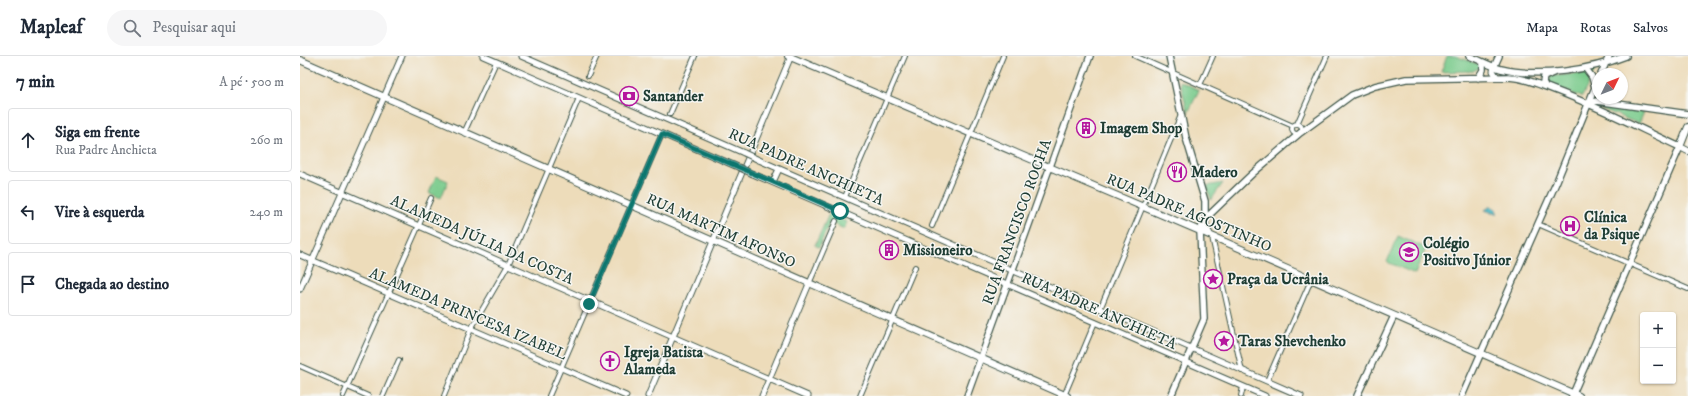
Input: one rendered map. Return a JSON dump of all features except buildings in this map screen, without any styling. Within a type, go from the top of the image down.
[{"type":"main road","name":"RUA PADRE AGOSTINHO","points":[[790,56],[1200,231],[1575,395]]},
{"type":"main road","name":"RUA FRANCISCO ROCHA","points":[[967,396],[1090,56]]},
{"type":"main road","points":[[1169,56],[1188,147],[1203,192],[1206,227],[1212,237]]},
{"type":"main road","points":[[1469,56],[1494,67],[1512,71],[1557,71],[1586,69],[1605,64],[1625,56]]},
{"type":"main road","points":[[1494,67],[1499,56]]},
{"type":"main road","points":[[1603,68],[1609,56]]},
{"type":"main road","name":"RUA MARTIM AFONSO","points":[[300,60],[1065,396]]},
{"type":"main road","points":[[1478,78],[1483,70],[1483,62]]},
{"type":"main road","points":[[1586,69],[1592,77]]},
{"type":"main road","points":[[1545,86],[1543,82],[1544,77],[1557,71]]},
{"type":"main road","points":[[1171,396],[1204,316],[1200,231],[1205,219],[1252,174],[1300,133],[1352,95],[1375,86],[1406,79],[1515,78],[1545,86],[1588,103],[1688,151]]},
{"type":"main road","points":[[1462,396],[1538,224],[1592,94]]},
{"type":"main road","points":[[1588,103],[1597,101],[1688,114]]},
{"type":"main road","points":[[1575,395],[1688,127]]},
{"type":"main road","points":[[1357,396],[1394,316]]},
{"type":"street","points":[[300,289],[402,56]]},
{"type":"street","name":"RUA PADRE ANCHIETA","points":[[482,56],[1265,396]]},
{"type":"street","name":"RUA PADRE ANCHIETA","points":[[521,56],[1301,396]]},
{"type":"street","points":[[588,76],[597,56]]},
{"type":"street","points":[[670,114],[695,56]]},
{"type":"street","points":[[648,396],[790,56]]},
{"type":"street","points":[[845,197],[905,56]]},
{"type":"street","points":[[932,226],[1003,56]]},
{"type":"street","points":[[1135,56],[1200,85],[1295,125],[1302,127],[1300,133],[1294,132],[1295,125],[1327,56]]},
{"type":"street","points":[[1200,85],[1213,56]]},
{"type":"street","points":[[464,132],[496,62]]},
{"type":"street","points":[[1494,67],[1493,71],[1497,77]]},
{"type":"street","points":[[444,396],[471,329],[508,265],[579,98]]},
{"type":"street","points":[[1100,308],[1181,115]]},
{"type":"street","points":[[549,396],[662,134]]},
{"type":"street","points":[[773,182],[779,168]]},
{"type":"street","name":"ALAMEDA JÚLIA DA COSTA","points":[[300,174],[808,396]]},
{"type":"street","points":[[343,396],[431,198]]},
{"type":"street","points":[[762,396],[836,221]]},
{"type":"street","points":[[1538,224],[1688,289]]},
{"type":"street","points":[[1212,237],[1242,370]]},
{"type":"street","name":"ALAMEDA PRINCESA IZABEL","points":[[300,255],[626,396]]},
{"type":"street","points":[[860,396],[915,267]]},
{"type":"street","points":[[1267,381],[1311,280]]},
{"type":"street","points":[[1065,396],[1095,322]]},
{"type":"street","points":[[383,396],[399,360]]},
{"type":"street","points":[[300,366],[368,396]]},
{"type":"street","points":[[1241,396],[1243,387]]},
{"type":"green space","points":[[1447,56],[1455,56],[1481,65],[1481,67],[1473,71],[1441,72]]},
{"type":"green space","points":[[1592,71],[1592,76],[1582,97],[1549,85],[1548,81],[1552,76],[1576,74]]},
{"type":"green space","points":[[1180,81],[1199,90],[1188,113]]},
{"type":"green space","points":[[1595,106],[1644,112],[1639,124]]},
{"type":"green space","points":[[436,176],[448,181],[441,198],[429,193]]},
{"type":"green space","points":[[1223,183],[1211,200],[1207,186]]},
{"type":"green space","points":[[829,214],[847,222],[844,229],[830,222],[819,247],[815,245]]},
{"type":"green space","points":[[1398,236],[1426,248],[1415,274],[1387,262]]},
{"type":"water","points":[[1491,206],[1496,209],[1498,215],[1485,210]]},
{"type":"place","name":"Santander","points":[[629,96]]},
{"type":"place","name":"Imagem Shop","points":[[1086,128]]},
{"type":"place","name":"Madero","points":[[1177,172]]},
{"type":"place","name":"Clínica da Psique","points":[[1570,226]]},
{"type":"place","name":"Missioneiro","points":[[889,250]]},
{"type":"place","name":"Colégio Positivo Júnior","points":[[1409,252]]},
{"type":"place","name":"Praça da Ucrânia","points":[[1213,279]]},
{"type":"place","name":"Taras Shevchenko","points":[[1224,341]]},
{"type":"place","name":"Igreja Batista Alameda","points":[[610,361]]},
{"type":"route","points":[[589,304],[662,134],[840,211]]}]
